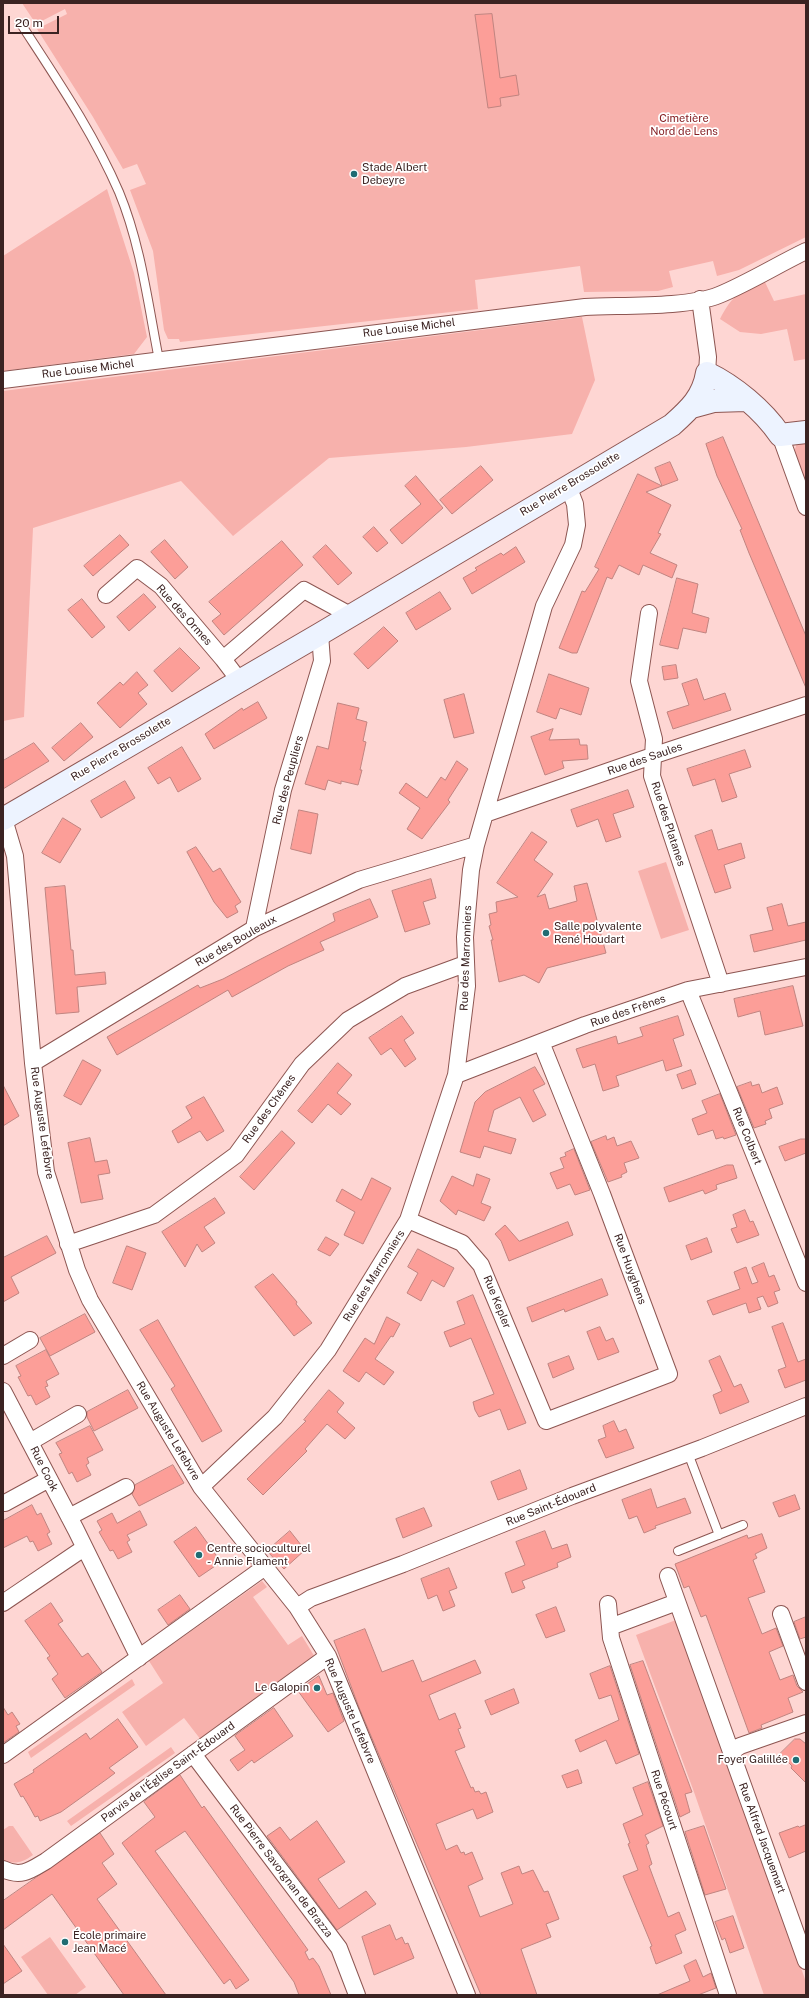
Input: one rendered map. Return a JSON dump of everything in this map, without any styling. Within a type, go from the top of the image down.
[{"type":"street","name":"Rue Louise Michel","points":[[3,380],[585,307],[676,303],[700,300],[718,295],[806,251]]},
{"type":"street","name":"Rue Pierre Brossolette","points":[[3,819],[320,634],[672,425],[692,408],[701,396],[705,385],[708,357],[700,300]]},
{"type":"street","points":[[707,373],[734,388],[771,422],[780,435],[806,507]]},
{"type":"street","points":[[692,408],[714,401],[746,400]]},
{"type":"street","points":[[780,435],[806,432]]},
{"type":"street","name":"Rue des Marronniers","points":[[201,1487],[275,1417],[328,1350],[408,1220],[456,1075],[466,986],[465,937],[471,870],[476,845],[544,606],[573,544],[577,525],[575,504],[568,486]]},
{"type":"street","name":"Rue des Ormes","points":[[106,595],[137,568],[161,586],[223,659]]},
{"type":"street","points":[[239,680],[223,659],[304,590],[350,616]]},
{"type":"street","name":"Rue des Platanes","points":[[649,614],[639,681],[654,739],[652,776],[721,984]]},
{"type":"street","name":"Rue des Peupliers","points":[[254,928],[283,790],[322,661],[320,634]]},
{"type":"street","name":"Rue des Saules","points":[[484,814],[806,705]]},
{"type":"street","name":"Rue Auguste Lefebvre","points":[[3,819],[15,856],[33,1063],[46,1172],[77,1270],[90,1300],[201,1487],[297,1607],[328,1656],[467,1995]]},
{"type":"street","name":"Rue des Bouleaux","points":[[33,1063],[254,928],[359,880],[476,845]]},
{"type":"street","name":"Rue des Chênes","points":[[68,1244],[154,1215],[236,1155],[302,1064],[348,1020],[405,986],[465,964]]},
{"type":"street","name":"Rue des Frênes","points":[[456,1075],[585,1025],[688,990],[806,968]]},
{"type":"street","name":"Rue Colbert","points":[[688,990],[806,1283]]},
{"type":"street","name":"Rue Huyghens","points":[[541,1042],[602,1194],[669,1374],[546,1421]]},
{"type":"street","name":"Rue Kepler","points":[[408,1220],[462,1243],[481,1265],[546,1421]]},
{"type":"street","points":[[3,1356],[30,1340]]},
{"type":"street","name":"Rue Cook","points":[[5,1398],[50,1479],[139,1658]]},
{"type":"street","name":"Rue Saint-Édouard","points":[[297,1607],[311,1598],[403,1564],[572,1496],[688,1453],[806,1406]]},
{"type":"street","points":[[30,1442],[78,1414]]},
{"type":"street","points":[[5,1503],[50,1479]]},
{"type":"street","points":[[69,1517],[126,1487]]},
{"type":"street","points":[[3,1603],[84,1548]]},
{"type":"street","points":[[3,1755],[265,1568]]},
{"type":"street","name":"Rue Alfred Jacquemart","points":[[668,1576],[806,1961]]},
{"type":"street","points":[[610,1627],[677,1602]]},
{"type":"street","name":"Rue Pécourt","points":[[608,1604],[611,1638],[728,1995]]},
{"type":"street","points":[[781,1614],[806,1682]]},
{"type":"street","name":"Parvis de l'Église Saint-Édouard","points":[[3,1869],[9,1872],[25,1874],[46,1861],[328,1656]]},
{"type":"street","points":[[731,1752],[740,1746],[806,1723]]},
{"type":"street","name":"Rue Pierre Savorgnan de Brazza","points":[[193,1754],[339,1948],[357,1995]]},
{"type":"lane","points":[[21,24],[78,112],[119,193],[138,252],[159,360]]},
{"type":"lane","points":[[688,1453],[719,1535]]},
{"type":"lane","points":[[678,1551],[743,1525]]},
{"type":"green space","name":"Stade Albert Debeyre","points":[[22,3],[806,3],[806,237],[739,270],[717,276],[713,261],[669,271],[673,287],[658,291],[584,292],[580,266],[475,280],[478,309],[180,342],[179,339],[168,339],[164,330],[153,251],[130,190],[146,184],[137,164],[123,169],[93,117],[37,29],[67,14],[65,9],[36,24]]},
{"type":"green space","points":[[107,189],[134,273],[147,337],[134,354],[3,371],[3,256]]},
{"type":"green space","points":[[764,280],[774,301],[806,294],[806,359],[794,361],[787,329],[761,334],[740,332],[720,319],[733,299],[749,287]]},
{"type":"green space","points":[[582,317],[595,380],[572,434],[466,447],[329,458],[233,536],[181,481],[33,528],[24,717],[3,721],[3,391]]},
{"type":"green space","points":[[806,442],[806,484],[794,452],[797,443]]},
{"type":"green space","points":[[666,862],[689,930],[661,939],[638,871]]},
{"type":"green space","points":[[262,1581],[267,1587],[253,1597],[288,1645],[302,1636],[316,1659],[201,1740],[184,1718],[146,1746],[122,1712],[163,1683],[149,1661]]},
{"type":"green space","points":[[676,1620],[806,1982],[806,1995],[764,1995],[694,1792],[636,1635]]},
{"type":"green space","points":[[132,1679],[135,1685],[31,1758],[28,1752]]},
{"type":"green space","points":[[171,1747],[175,1753],[71,1826],[67,1821]]},
{"type":"green space","points":[[9,1826],[13,1826],[33,1855],[26,1860],[19,1862],[3,1861],[3,1830]]},
{"type":"green space","points":[[50,1937],[86,1987],[75,1995],[48,1995],[21,1957]]},
{"type":"building","points":[[492,14],[500,78],[516,75],[519,95],[500,98],[501,106],[488,108],[475,15]]},
{"type":"building","points":[[723,437],[806,636],[806,688],[749,553],[740,530],[742,529],[717,476],[706,444]]},
{"type":"building","points":[[670,462],[678,480],[662,486],[655,468]]},
{"type":"building","points":[[481,466],[493,480],[452,514],[440,500]]},
{"type":"building","points":[[638,474],[662,486],[646,492],[671,505],[658,533],[661,534],[650,553],[677,565],[672,578],[643,565],[639,575],[619,565],[612,579],[607,577],[577,653],[572,653],[559,648],[582,591],[585,592],[599,569],[595,567]]},
{"type":"building","points":[[416,476],[443,508],[402,544],[390,530],[421,504],[405,486]]},
{"type":"building","points":[[374,527],[388,543],[377,552],[363,537]]},
{"type":"building","points":[[120,535],[129,545],[93,576],[84,566]]},
{"type":"building","points":[[165,540],[188,567],[175,579],[151,552]]},
{"type":"building","points":[[282,541],[303,565],[224,635],[212,621],[221,614],[209,602]]},
{"type":"building","points":[[326,545],[352,573],[338,585],[313,557]]},
{"type":"building","points":[[516,547],[525,562],[472,594],[463,578],[477,570],[475,568],[501,553],[503,555]]},
{"type":"building","points":[[677,578],[698,584],[692,613],[709,618],[706,633],[683,628],[678,649],[660,645]]},
{"type":"building","points":[[440,592],[451,609],[416,630],[406,613]]},
{"type":"building","points":[[144,594],[156,607],[129,631],[117,617]]},
{"type":"building","points":[[82,599],[105,627],[92,638],[68,610]]},
{"type":"building","points":[[384,627],[398,641],[368,669],[354,654]]},
{"type":"building","points":[[180,648],[200,668],[172,692],[154,671]]},
{"type":"building","points":[[676,665],[678,678],[664,680],[662,667]]},
{"type":"building","points":[[137,672],[148,685],[138,693],[147,704],[120,728],[97,703],[120,682],[123,685]]},
{"type":"building","points":[[549,674],[589,688],[581,715],[560,708],[556,719],[537,712]]},
{"type":"building","points":[[697,679],[704,700],[725,693],[731,710],[673,729],[667,712],[689,705],[682,684]]},
{"type":"building","points":[[464,694],[474,733],[454,738],[444,700]]},
{"type":"building","points":[[258,702],[267,718],[214,749],[205,734],[242,708],[243,710]]},
{"type":"building","points":[[338,703],[359,708],[356,719],[367,722],[363,741],[366,742],[360,770],[362,770],[358,785],[341,781],[341,784],[328,780],[325,790],[305,784],[317,746],[328,749]]},
{"type":"building","points":[[81,723],[93,737],[64,761],[52,748]]},
{"type":"building","points":[[553,729],[549,740],[579,739],[580,745],[587,745],[588,759],[562,761],[564,768],[545,775],[531,737]]},
{"type":"building","points":[[34,743],[49,761],[3,789],[3,761]]},
{"type":"building","points":[[182,747],[201,779],[178,792],[170,777],[158,784],[148,768]]},
{"type":"building","points":[[745,750],[751,767],[729,774],[737,797],[722,802],[715,779],[693,786],[687,769]]},
{"type":"building","points":[[457,761],[468,769],[448,800],[450,802],[422,839],[407,829],[420,808],[399,793],[406,783],[427,798],[441,777],[445,780]]},
{"type":"building","points":[[125,781],[135,798],[101,818],[91,801]]},
{"type":"building","points":[[628,790],[634,807],[613,814],[621,837],[606,842],[598,819],[577,827],[571,810]]},
{"type":"building","points":[[299,810],[318,814],[311,854],[291,849]]},
{"type":"building","points":[[63,818],[81,829],[60,863],[42,853]]},
{"type":"building","points":[[712,830],[718,850],[741,843],[745,858],[724,865],[731,888],[715,893],[695,836]]},
{"type":"building","name":"Salle polyvalente René Houdart","points":[[532,832],[547,842],[534,860],[553,874],[537,897],[545,894],[549,909],[577,901],[574,886],[587,883],[606,953],[547,968],[539,983],[524,975],[499,982],[491,940],[493,940],[489,926],[491,925],[489,914],[497,912],[496,902],[518,897],[497,883]]},
{"type":"building","points":[[196,847],[213,872],[220,868],[241,902],[235,906],[238,912],[227,918],[214,902],[187,852]]},
{"type":"building","points":[[431,879],[436,898],[423,902],[430,924],[405,932],[392,891]]},
{"type":"building","points":[[65,886],[75,975],[105,972],[106,984],[77,987],[79,1012],[56,1014],[45,888]]},
{"type":"building","points":[[370,899],[378,917],[320,942],[324,950],[288,966],[232,997],[228,990],[117,1055],[107,1037],[198,985],[200,988],[223,979],[335,921],[333,914]]},
{"type":"building","points":[[782,904],[788,926],[806,922],[806,940],[754,952],[750,935],[773,930],[767,908]]},
{"type":"building","points":[[793,986],[803,1026],[765,1035],[760,1011],[738,1017],[734,999]]},
{"type":"building","points":[[402,1016],[414,1033],[404,1040],[416,1059],[405,1067],[391,1048],[381,1055],[369,1038]]},
{"type":"building","points":[[678,1016],[684,1035],[673,1039],[682,1066],[666,1071],[663,1060],[616,1076],[619,1086],[603,1091],[595,1064],[583,1068],[576,1049],[616,1036],[618,1044],[643,1036],[640,1028]]},
{"type":"building","points":[[83,1060],[101,1070],[81,1105],[64,1096]]},
{"type":"building","points":[[338,1063],[352,1075],[337,1093],[351,1104],[341,1115],[328,1104],[312,1123],[298,1111]]},
{"type":"building","points":[[535,1067],[545,1084],[533,1090],[546,1115],[533,1122],[520,1097],[494,1110],[488,1131],[516,1139],[511,1154],[484,1146],[480,1158],[460,1152],[475,1102],[485,1092]]},
{"type":"building","points":[[691,1070],[696,1084],[682,1089],[677,1075]]},
{"type":"building","points":[[751,1082],[752,1086],[759,1084],[762,1093],[777,1087],[783,1104],[769,1109],[772,1118],[765,1121],[766,1124],[754,1128],[737,1087]]},
{"type":"building","points":[[3,1085],[19,1116],[3,1126]]},
{"type":"building","points":[[720,1094],[736,1135],[724,1139],[723,1137],[716,1139],[713,1130],[698,1135],[692,1119],[707,1113],[702,1101]]},
{"type":"building","points":[[204,1097],[224,1131],[207,1141],[200,1131],[178,1143],[172,1131],[192,1118],[186,1107]]},
{"type":"building","points":[[282,1131],[295,1143],[254,1190],[240,1177]]},
{"type":"building","points":[[606,1136],[607,1140],[614,1137],[617,1146],[631,1141],[639,1158],[624,1163],[627,1172],[621,1175],[622,1177],[608,1182],[591,1142]]},
{"type":"building","points":[[90,1138],[95,1162],[107,1160],[110,1173],[98,1175],[103,1199],[81,1203],[68,1143]]},
{"type":"building","points":[[801,1139],[806,1139],[806,1153],[785,1161],[779,1147]]},
{"type":"building","points":[[574,1149],[590,1190],[575,1195],[570,1184],[557,1189],[550,1173],[564,1168],[560,1158],[566,1156],[565,1153]]},
{"type":"building","points":[[727,1165],[733,1165],[737,1178],[716,1185],[717,1189],[705,1194],[703,1190],[669,1202],[664,1188]]},
{"type":"building","points":[[477,1174],[490,1179],[481,1203],[491,1207],[484,1221],[458,1210],[456,1215],[440,1201],[452,1176],[473,1186]]},
{"type":"building","points":[[372,1178],[391,1188],[363,1244],[344,1235],[355,1212],[336,1201],[342,1189],[361,1200]]},
{"type":"building","points":[[215,1198],[225,1213],[204,1227],[215,1243],[202,1252],[197,1244],[185,1267],[162,1232]]},
{"type":"building","points":[[745,1210],[750,1222],[753,1221],[759,1235],[737,1243],[731,1229],[737,1227],[733,1215]]},
{"type":"building","points":[[568,1222],[573,1235],[509,1261],[501,1241],[495,1234],[505,1225],[519,1241]]},
{"type":"building","points":[[47,1236],[56,1253],[11,1277],[19,1293],[3,1302],[3,1258]]},
{"type":"building","points":[[326,1237],[339,1244],[330,1256],[318,1250]]},
{"type":"building","points":[[707,1238],[712,1252],[691,1260],[686,1246]]},
{"type":"building","points":[[127,1246],[146,1253],[132,1290],[113,1283]]},
{"type":"building","points":[[418,1249],[454,1268],[444,1287],[432,1280],[421,1301],[407,1293],[418,1273],[408,1267]]},
{"type":"building","points":[[764,1263],[769,1277],[774,1275],[780,1290],[774,1292],[778,1303],[768,1307],[763,1296],[757,1298],[761,1309],[749,1313],[746,1303],[713,1315],[707,1301],[740,1289],[734,1272],[746,1267],[752,1284],[758,1282],[752,1268]]},
{"type":"building","points":[[273,1274],[297,1302],[296,1304],[312,1323],[294,1336],[255,1287]]},
{"type":"building","points":[[602,1279],[608,1295],[565,1312],[564,1309],[532,1322],[527,1308]]},
{"type":"building","points":[[473,1295],[526,1423],[508,1430],[500,1409],[479,1417],[475,1410],[473,1402],[494,1394],[471,1338],[450,1347],[444,1332],[465,1324],[457,1302]]},
{"type":"building","points":[[85,1314],[95,1332],[50,1356],[40,1338]]},
{"type":"building","points":[[387,1317],[400,1324],[393,1337],[391,1336],[375,1359],[394,1372],[384,1385],[366,1372],[359,1382],[343,1371],[365,1338],[374,1344]]},
{"type":"building","points":[[158,1320],[222,1431],[202,1442],[171,1389],[175,1386],[140,1330]]},
{"type":"building","points":[[783,1323],[798,1362],[806,1359],[806,1380],[785,1388],[778,1370],[786,1367],[772,1327]]},
{"type":"building","points":[[600,1327],[606,1341],[613,1338],[619,1352],[598,1360],[587,1332]]},
{"type":"building","points":[[46,1350],[59,1374],[46,1381],[48,1386],[45,1387],[50,1397],[36,1405],[31,1395],[28,1396],[18,1377],[21,1376],[16,1366]]},
{"type":"building","points":[[569,1356],[574,1369],[553,1378],[548,1364]]},
{"type":"building","points":[[720,1356],[734,1387],[741,1384],[749,1402],[720,1414],[713,1395],[722,1391],[709,1361]]},
{"type":"building","points":[[128,1390],[138,1408],[94,1431],[87,1417],[87,1412]]},
{"type":"building","points":[[329,1390],[344,1403],[337,1412],[355,1428],[345,1439],[327,1424],[305,1449],[307,1451],[263,1495],[247,1479],[306,1421],[304,1420]]},
{"type":"building","points":[[614,1421],[619,1432],[626,1429],[634,1448],[606,1458],[598,1440],[606,1437],[603,1426]]},
{"type":"building","points":[[90,1426],[103,1450],[87,1458],[89,1463],[86,1465],[91,1475],[77,1482],[72,1472],[69,1474],[59,1454],[62,1453],[56,1443]]},
{"type":"building","points":[[173,1465],[184,1483],[139,1506],[132,1494],[135,1485]]},
{"type":"building","points":[[520,1470],[527,1489],[498,1500],[491,1482]]},
{"type":"building","points":[[651,1489],[657,1508],[685,1498],[691,1513],[655,1526],[656,1528],[644,1533],[637,1516],[629,1519],[622,1500]]},
{"type":"building","points":[[795,1495],[800,1509],[779,1517],[773,1503]]},
{"type":"building","points":[[32,1505],[37,1515],[41,1513],[50,1532],[47,1534],[52,1544],[38,1551],[33,1541],[30,1542],[27,1536],[3,1548],[3,1521]]},
{"type":"building","points":[[424,1508],[432,1526],[403,1538],[396,1519]]},
{"type":"building","points":[[140,1511],[147,1525],[127,1535],[130,1540],[127,1542],[132,1552],[118,1559],[113,1550],[110,1551],[99,1532],[102,1530],[97,1521],[112,1513],[117,1523]]},
{"type":"building","name":"Centre socioculturel - Annie Flament","points":[[196,1527],[221,1562],[199,1577],[174,1542]]},
{"type":"building","points":[[290,1531],[305,1550],[284,1569],[267,1551]]},
{"type":"building","points":[[545,1531],[552,1549],[567,1544],[571,1557],[557,1563],[558,1567],[522,1581],[525,1588],[512,1593],[505,1573],[525,1565],[516,1542]]},
{"type":"building","points":[[762,1534],[767,1548],[755,1554],[757,1558],[753,1560],[765,1592],[748,1598],[762,1634],[776,1628],[783,1646],[769,1652],[780,1680],[793,1675],[797,1686],[803,1692],[788,1698],[793,1712],[761,1725],[762,1728],[749,1733],[706,1615],[701,1617],[689,1586],[684,1588],[675,1564],[747,1535],[748,1538]]},
{"type":"building","points":[[449,1568],[457,1588],[449,1591],[455,1606],[443,1611],[437,1595],[428,1599],[421,1579]]},
{"type":"building","points":[[180,1595],[190,1609],[168,1625],[158,1610]]},
{"type":"building","points":[[51,1603],[63,1621],[58,1624],[82,1657],[88,1653],[102,1672],[65,1698],[52,1679],[58,1674],[47,1658],[50,1656],[25,1621]]},
{"type":"building","points":[[556,1607],[565,1631],[546,1638],[536,1615]]},
{"type":"building","points":[[806,1617],[806,1637],[800,1639],[794,1622]]},
{"type":"building","points":[[365,1629],[382,1672],[413,1660],[422,1682],[475,1660],[481,1673],[429,1695],[439,1720],[455,1713],[461,1728],[458,1729],[465,1747],[455,1751],[471,1788],[473,1787],[475,1792],[479,1791],[481,1794],[486,1792],[493,1812],[477,1819],[473,1809],[436,1824],[446,1850],[457,1845],[461,1853],[464,1852],[465,1855],[472,1852],[483,1879],[468,1886],[480,1917],[513,1904],[501,1873],[519,1866],[522,1874],[533,1870],[544,1892],[548,1891],[559,1919],[546,1924],[551,1937],[521,1949],[537,1995],[481,1995],[360,1710],[334,1641]]},
{"type":"building","points":[[643,1661],[692,1792],[685,1794],[690,1812],[680,1817],[630,1665]]},
{"type":"building","points":[[610,1666],[639,1754],[616,1764],[606,1740],[580,1752],[575,1740],[619,1720],[611,1695],[599,1699],[590,1674]]},
{"type":"building","points":[[319,1676],[327,1695],[333,1693],[344,1721],[328,1732],[298,1691]]},
{"type":"building","points":[[514,1689],[519,1703],[491,1715],[485,1701]]},
{"type":"building","points":[[3,1707],[8,1715],[12,1712],[20,1724],[16,1726],[19,1732],[3,1743]]},
{"type":"building","points":[[274,1708],[293,1736],[254,1763],[252,1760],[238,1771],[230,1760],[245,1750],[235,1736]]},
{"type":"building","points":[[118,1719],[138,1747],[109,1768],[115,1773],[61,1812],[40,1821],[38,1816],[35,1817],[14,1784],[34,1772],[33,1770],[86,1733],[90,1739]]},
{"type":"building","name":"Foyer Galillée","points":[[795,1739],[800,1739],[806,1744],[806,1783],[780,1754]]},
{"type":"building","points":[[578,1770],[582,1783],[567,1788],[562,1776]]},
{"type":"building","points":[[180,1775],[202,1808],[204,1806],[308,1950],[305,1952],[309,1960],[313,1958],[319,1966],[331,1995],[299,1995],[294,1982],[185,1831],[155,1851],[249,1980],[236,1989],[230,1979],[224,1984],[122,1843],[155,1817],[144,1802]]},
{"type":"building","points":[[648,1782],[663,1826],[645,1835],[649,1843],[646,1845],[652,1864],[649,1866],[668,1917],[679,1912],[686,1930],[675,1935],[682,1953],[656,1964],[650,1947],[652,1946],[623,1876],[638,1870],[628,1844],[630,1843],[623,1824],[643,1815],[633,1788]]},
{"type":"building","points":[[317,1821],[345,1862],[318,1879],[339,1909],[366,1891],[376,1904],[337,1930],[267,1836],[280,1827],[290,1840]]},
{"type":"building","points":[[806,1825],[806,1851],[789,1858],[779,1833],[798,1826]]},
{"type":"building","points":[[704,1826],[726,1889],[705,1895],[685,1832]]},
{"type":"building","points":[[100,1833],[114,1854],[102,1863],[117,1884],[97,1899],[166,1995],[124,1995],[52,1894],[3,1930],[3,1901]]},
{"type":"building","points":[[733,1916],[744,1948],[730,1953],[725,1938],[722,1940],[715,1922]]},
{"type":"building","points":[[390,1925],[396,1940],[402,1937],[405,1944],[408,1943],[414,1958],[374,1975],[362,1937]]},
{"type":"building","points":[[3,1944],[22,1971],[3,1984]]},
{"type":"building","points":[[696,1960],[703,1977],[711,1973],[716,1988],[698,1995],[657,1995],[690,1981],[684,1966]]},
{"type":"place","name":"Stade Albert Debeyre","points":[[354,174]]},
{"type":"place","name":"Salle polyvalente René Houdart","points":[[546,933]]},
{"type":"place","name":"Centre socioculturel - Annie Flament","points":[[199,1555]]},
{"type":"place","name":"Le Galopin","points":[[317,1688]]},
{"type":"place","name":"Foyer Galillée","points":[[796,1760]]},
{"type":"place","name":"École primaire Jean Macé","points":[[65,1942]]},
{"type":"park label","name":"Cimetière Nord de Lens","points":[[684,125]]}]
